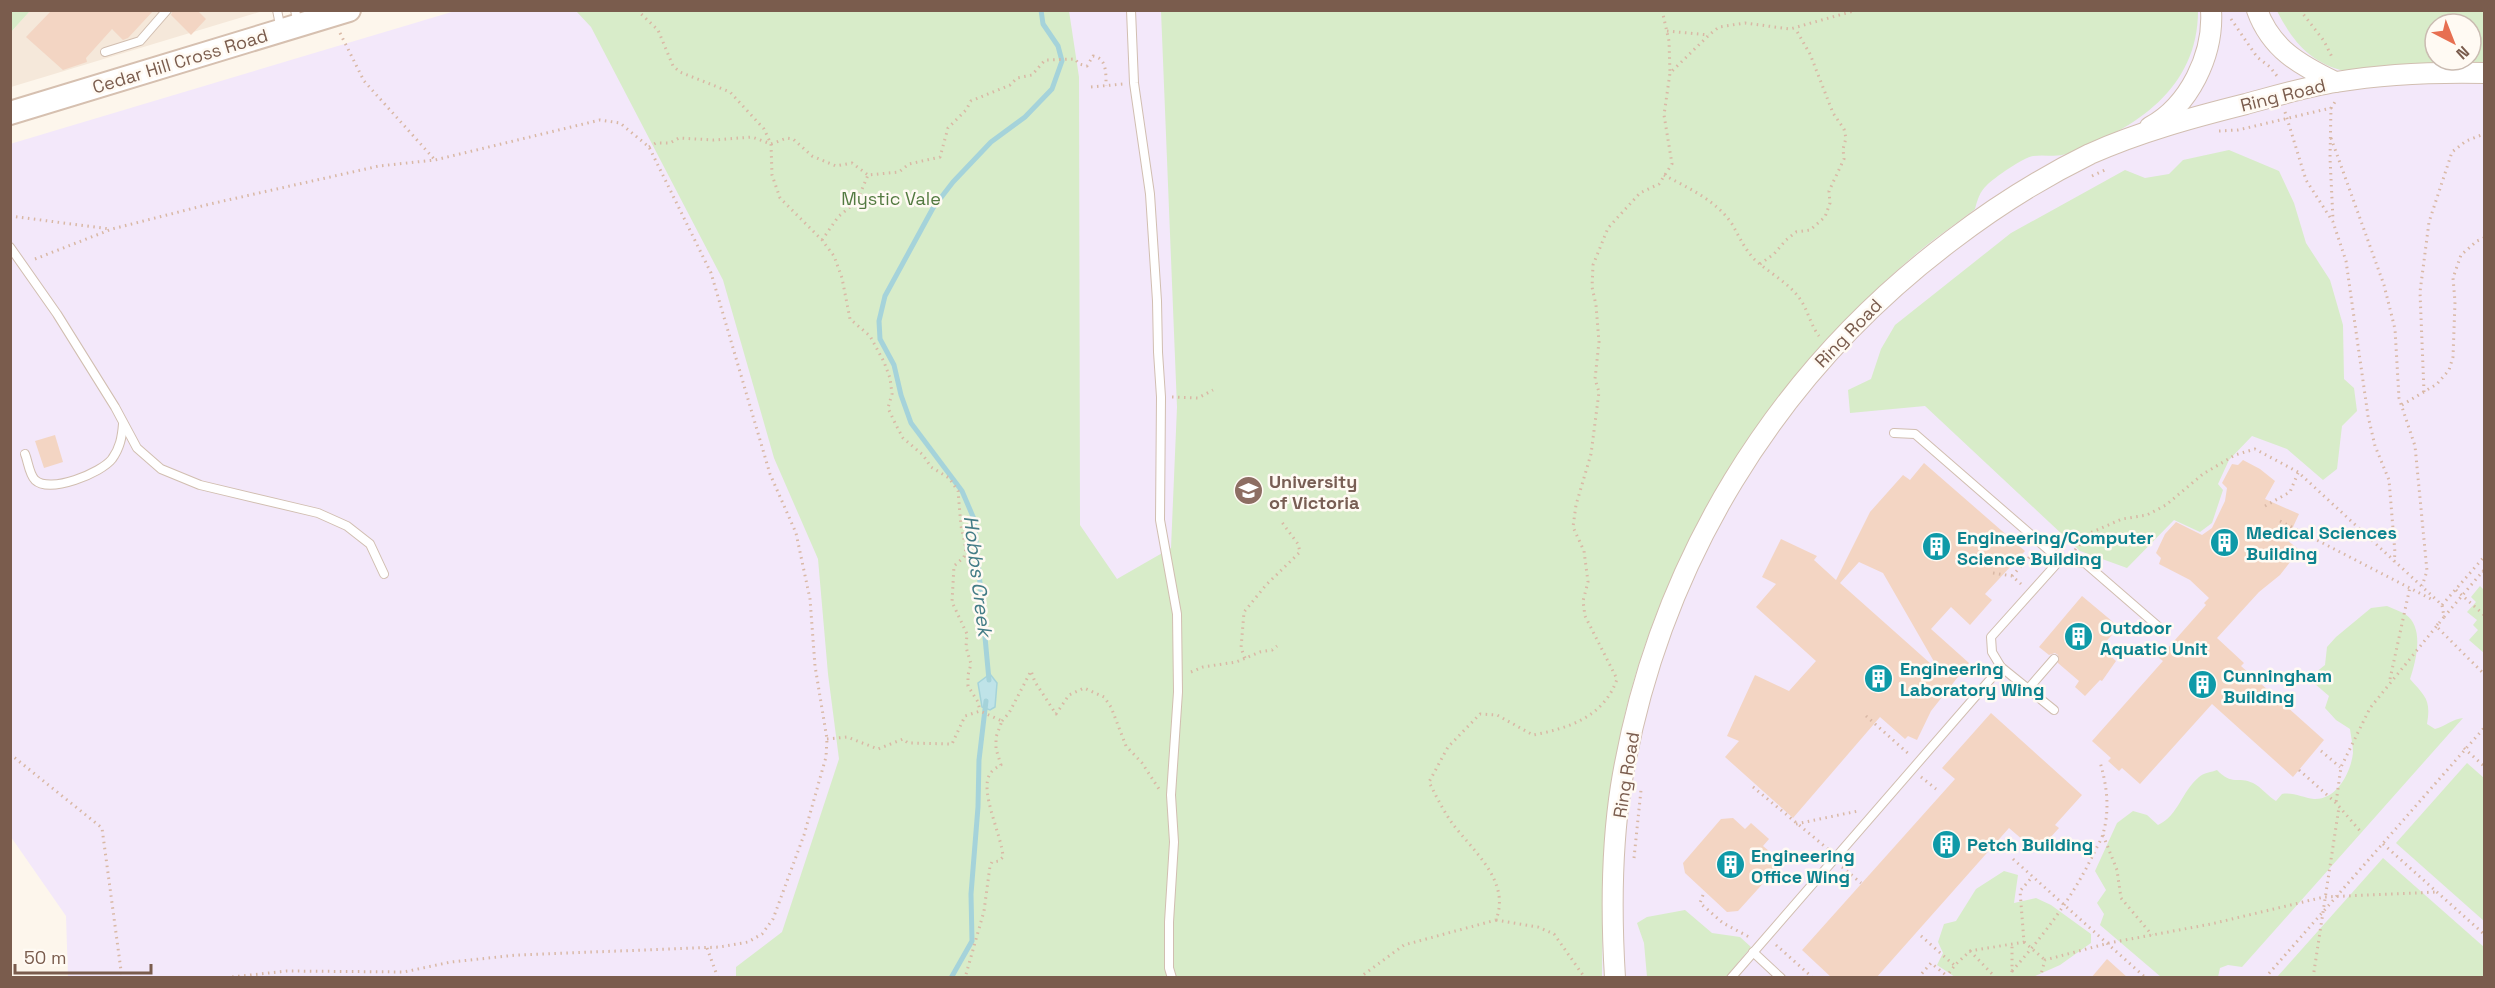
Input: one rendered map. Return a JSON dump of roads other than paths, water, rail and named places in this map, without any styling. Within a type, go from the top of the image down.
[{"type":"main road","name":"Cedar Hill Cross Road","points":[[10,112],[288,19],[341,13]]},
{"type":"street","points":[[2120,141],[2166,116],[2188,92],[2196,78],[2207,47],[2211,10]]},
{"type":"street","points":[[2257,10],[2267,33],[2287,55],[2335,82]]},
{"type":"street","name":"Ring Road","points":[[1615,978],[1612,873],[1621,788],[1635,719],[1652,657],[1678,587],[1719,503],[1748,455],[1784,403],[1828,351],[1882,297],[1925,260],[1978,221],[2034,184],[2120,141],[2216,111],[2335,82],[2413,73],[2484,73]]},
{"type":"lane","points":[[105,52],[140,41],[167,10]]},
{"type":"lane","points":[[1131,10],[1134,83],[1150,194],[1161,397],[1160,520],[1177,614],[1178,678],[1171,795],[1174,842],[1169,968],[1172,978]]},
{"type":"lane","points":[[10,248],[57,314],[124,422],[137,448],[161,469],[200,485],[318,513],[347,526],[370,544],[384,574]]},
{"type":"lane","points":[[25,454],[33,478],[41,484],[55,484],[79,479],[111,460],[121,442],[124,422]]},
{"type":"lane","points":[[1894,433],[1915,434],[2060,560],[2085,563],[2160,628]]},
{"type":"lane","points":[[2054,710],[2001,667],[1992,652],[1991,637],[2060,560]]},
{"type":"lane","points":[[2028,689],[2054,659]]},
{"type":"lane","points":[[1731,978],[2001,667]]},
{"type":"lane","points":[[1753,952],[1781,978]]},
{"type":"water","points":[[990,674],[997,683],[995,707],[990,710],[982,707],[978,683]]},
{"type":"waterway","name":"Hobbs Creek","points":[[989,680],[974,519],[962,491],[911,423],[894,365],[880,339],[879,321],[885,296],[933,208],[953,182],[991,142],[1025,117],[1052,89],[1062,61],[1058,46],[1043,24],[1041,10]]},
{"type":"waterway","name":"Hobbs Creek","points":[[951,978],[972,941],[971,894],[978,807],[979,760],[986,701]]},
{"type":"place","name":"University of Victoria","points":[[1248,491]]},
{"type":"place","name":"Medical Sciences Building","points":[[2225,542]]},
{"type":"place","name":"Engineering/Computer Science Building","points":[[1936,547]]},
{"type":"place","name":"Outdoor Aquatic Unit","points":[[2079,637]]},
{"type":"place","name":"Engineering Laboratory Wing","points":[[1879,678]]},
{"type":"place","name":"Cunningham Building","points":[[2202,685]]},
{"type":"place","name":"Petch Building","points":[[1946,844]]},
{"type":"place","name":"Engineering Office Wing","points":[[1730,865]]},
{"type":"park label","name":"Mystic Vale","points":[[891,198]]}]
